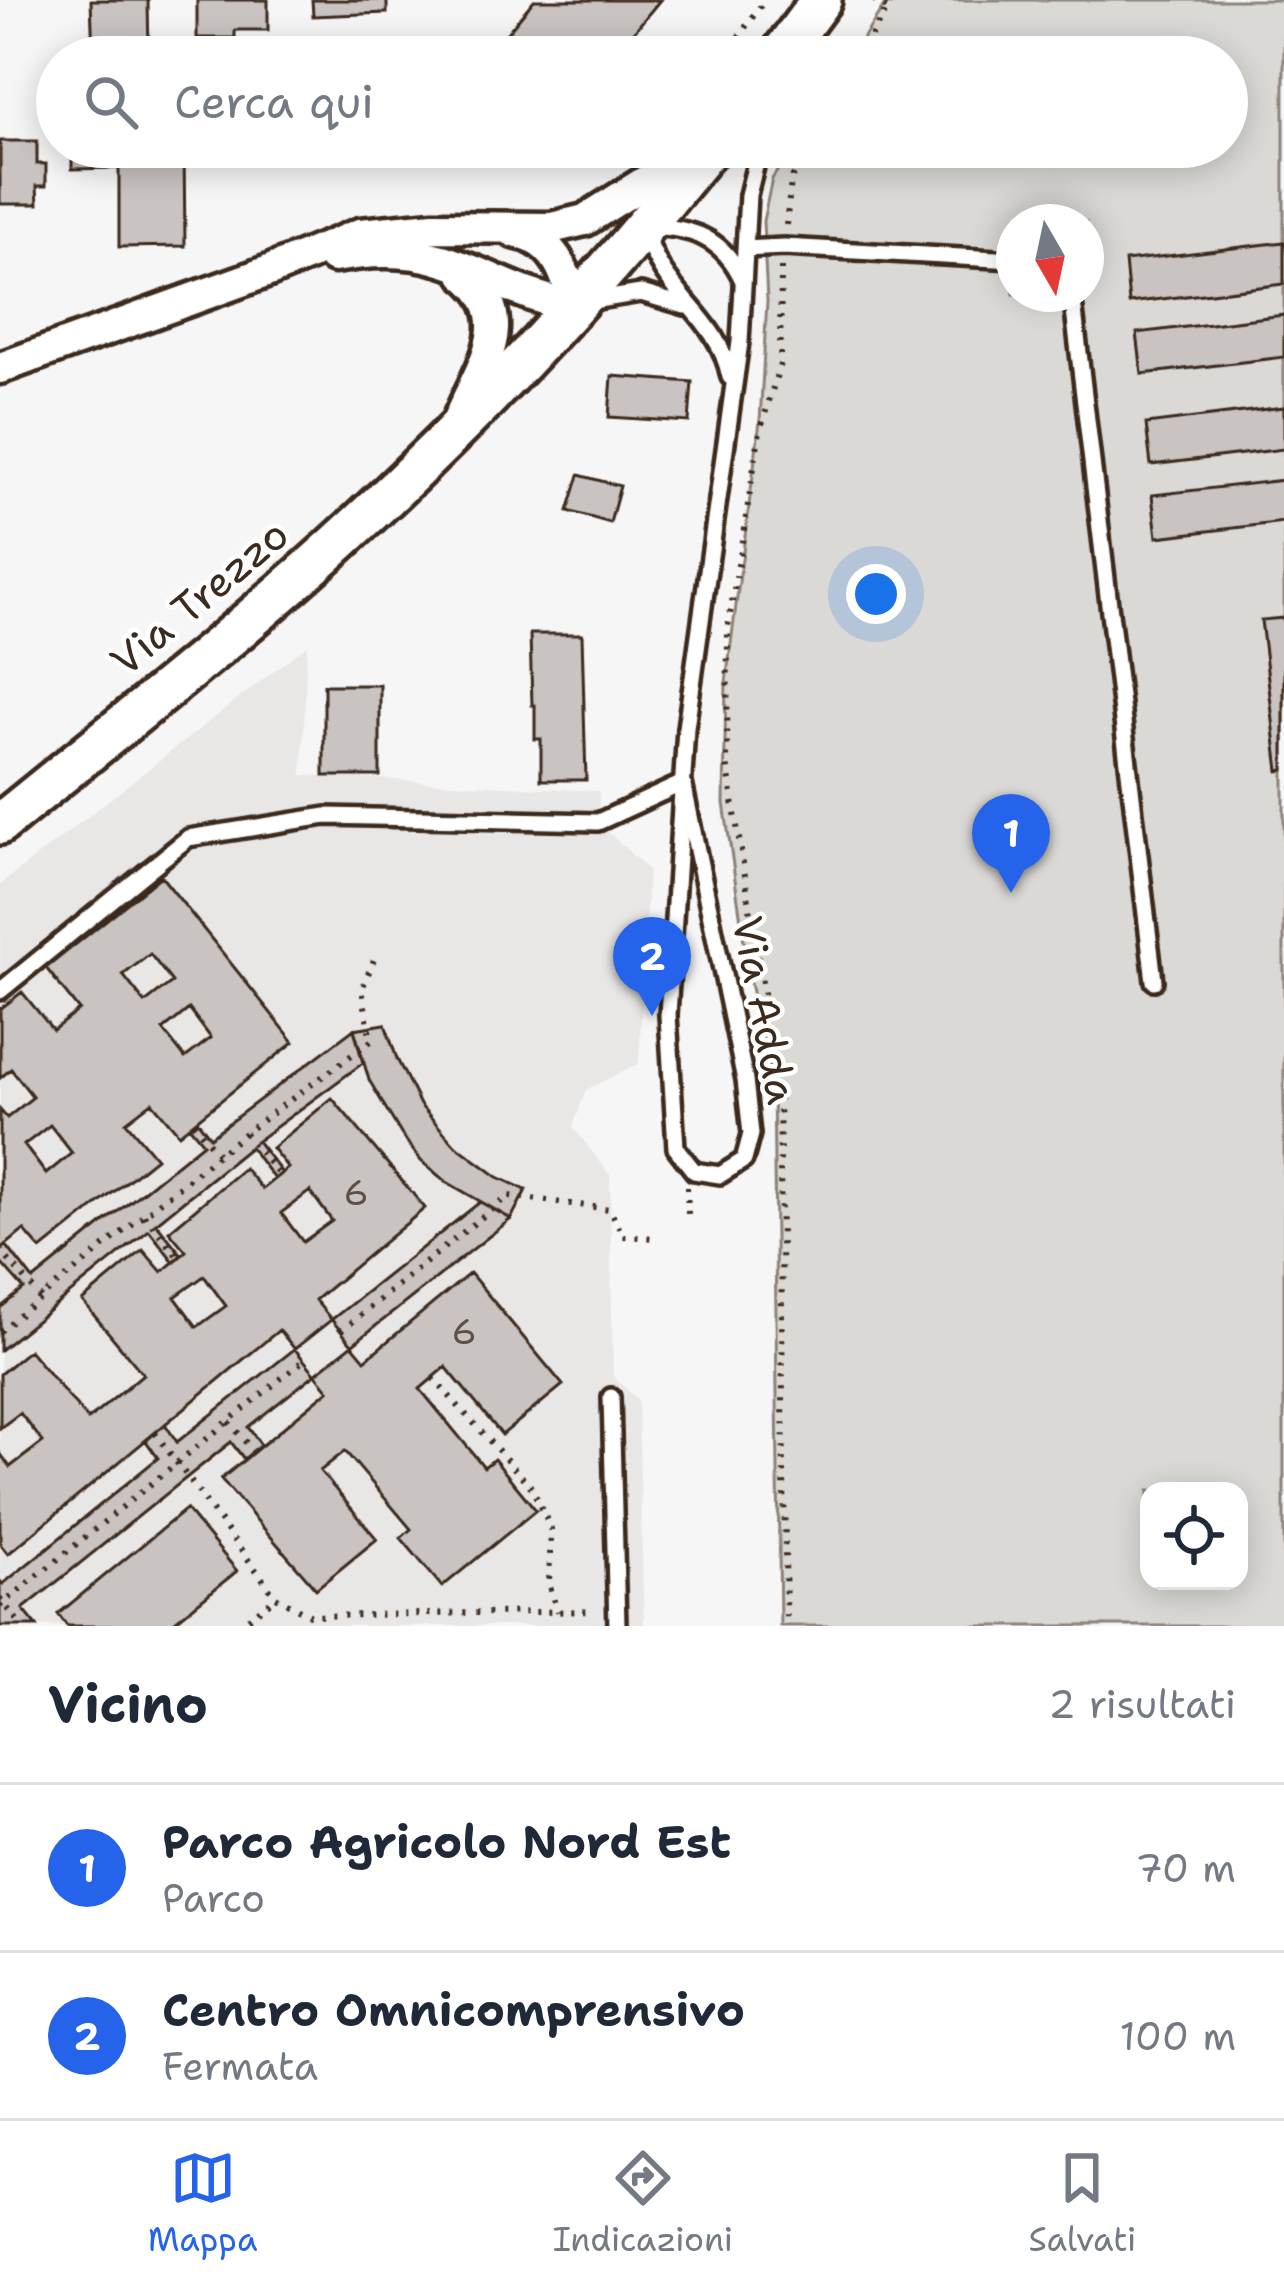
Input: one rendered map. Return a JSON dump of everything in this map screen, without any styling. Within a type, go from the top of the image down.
[{"type":"street","points":[[0,368],[360,234],[475,226],[550,228],[586,220],[667,168]]},
{"type":"street","name":"Via Trezzo","points":[[0,824],[290,586],[452,434],[574,306],[692,168]]},
{"type":"street","points":[[269,271],[368,253],[422,255],[533,299],[574,306],[565,271],[544,244],[526,234],[475,226]]},
{"type":"street","points":[[450,263],[484,291],[495,322],[452,434]]},
{"type":"lane","name":"Via Adda","points":[[683,783],[746,1080],[751,1134],[744,1160],[728,1173],[713,1176],[686,1165],[675,1140],[668,1015],[686,728],[740,342],[748,195],[755,168]]},
{"type":"lane","points":[[644,226],[682,228],[710,239],[732,259],[744,284]]},
{"type":"lane","name":"Via Adda","points":[[644,226],[656,265],[723,350],[732,386]]},
{"type":"lane","points":[[745,249],[996,259]]},
{"type":"lane","points":[[574,306],[620,294],[651,293],[681,304],[706,323]]},
{"type":"lane","points":[[1074,312],[1154,981]]},
{"type":"lane","points":[[0,991],[188,838],[326,816],[598,822],[683,783]]},
{"type":"lane","points":[[611,1397],[617,1618]]},
{"type":"path","points":[[739,36],[765,0]]},
{"type":"path","points":[[871,36],[890,4],[874,0]]},
{"type":"path","points":[[785,1626],[779,1089],[728,763],[728,626],[760,431],[780,364],[778,283],[796,168]]},
{"type":"path","points":[[0,1330],[218,1154],[371,1041],[362,989],[375,957]]},
{"type":"path","points":[[194,1123],[218,1154]]},
{"type":"path","points":[[245,1133],[279,1175]]},
{"type":"path","points":[[341,1330],[508,1196],[610,1209],[623,1236],[656,1238]]},
{"type":"path","points":[[144,1216],[178,1258]]},
{"type":"path","points":[[0,1250],[40,1298]]},
{"type":"path","points":[[22,1626],[1,1603],[304,1360]]},
{"type":"path","points":[[433,1378],[532,1488],[551,1529],[549,1582],[557,1612]]},
{"type":"path","points":[[229,1422],[254,1452]]},
{"type":"path","points":[[155,1433],[276,1597],[311,1616],[557,1612],[617,1618]]},
{"type":"path","points":[[239,1626],[276,1597]]},
{"type":"shaded area","points":[[888,0],[1284,0],[1284,1626],[780,1626],[773,1086],[750,983],[724,803],[726,682],[760,421],[767,301],[763,221],[772,179],[779,168],[1248,168],[1248,36],[865,36]]},
{"type":"shaded area","points":[[307,645],[302,775],[599,791],[598,822],[648,870],[639,1063],[586,1090],[573,1127],[610,1175],[613,1376],[638,1400],[644,1626],[0,1626],[0,885]]},
{"type":"building","points":[[91,0],[148,0],[149,36],[92,36]]},
{"type":"building","points":[[197,0],[268,0],[268,30],[197,36]]},
{"type":"building","points":[[312,0],[387,0],[387,13],[313,16]]},
{"type":"building","points":[[534,0],[660,0],[630,36],[504,36]]},
{"type":"building","points":[[0,141],[36,141],[36,168],[46,168],[46,186],[37,186],[38,204],[0,204]]},
{"type":"building","points":[[119,168],[184,168],[185,246],[119,247]]},
{"type":"building","points":[[1284,242],[1284,284],[1129,303],[1125,261]]},
{"type":"building","points":[[1284,315],[1284,357],[1142,374],[1137,333]]},
{"type":"building","points":[[612,376],[692,382],[689,422],[609,417]]},
{"type":"building","points":[[1284,407],[1284,449],[1151,465],[1146,424]]},
{"type":"building","points":[[579,475],[620,486],[610,523],[568,511]]},
{"type":"building","points":[[1284,480],[1284,522],[1157,537],[1152,495]]},
{"type":"building","points":[[1284,618],[1284,770],[1279,771],[1261,620]]},
{"type":"building","points":[[530,634],[582,634],[586,780],[541,780]]},
{"type":"building","points":[[324,685],[380,685],[380,776],[324,776]]},
{"type":"building","points":[[161,876],[294,1042],[179,1134],[152,1102],[126,1122],[156,1158],[41,1250],[24,1230],[0,1250],[0,1110],[7,1118],[33,1097],[11,1069],[0,1078],[0,1009],[22,992],[53,1030],[79,1010],[46,968]],"holes":[[[150,954],[172,982],[145,1003],[123,975]],[[189,1009],[211,1038],[185,1058],[163,1030]],[[50,1125],[72,1153],[46,1174],[24,1145]]]},
{"type":"building","points":[[385,1024],[420,1105],[455,1145],[498,1177],[526,1190],[511,1219],[445,1181],[421,1161],[401,1134],[369,1080],[354,1029]]},
{"type":"building","points":[[354,1029],[363,1063],[257,1141],[282,1173],[274,1179],[250,1147],[156,1223],[182,1255],[174,1262],[149,1230],[0,1350],[0,1308],[24,1289],[0,1262],[0,1250],[6,1245],[33,1280],[203,1143],[189,1126],[197,1120],[210,1137]]},
{"type":"building","points":[[332,1098],[425,1208],[315,1300],[365,1360],[470,1273],[563,1385],[502,1435],[446,1367],[420,1389],[484,1467],[494,1459],[536,1510],[442,1587],[401,1538],[411,1529],[345,1451],[320,1471],[377,1539],[316,1589],[221,1479],[329,1390],[279,1330],[8,1554],[0,1544],[0,1453],[10,1467],[43,1442],[20,1413],[0,1428],[0,1374],[29,1350],[88,1420],[143,1374],[82,1301],[143,1250],[162,1272],[186,1251],[169,1231],[244,1168],[262,1189],[288,1168],[272,1148]],"holes":[[[310,1191],[332,1221],[303,1242],[281,1213]],[[204,1276],[226,1306],[197,1327],[175,1297]]]},
{"type":"building","points":[[480,1202],[511,1219],[248,1427],[261,1445],[244,1459],[231,1442],[23,1609],[37,1626],[0,1626],[0,1581],[3,1584],[158,1458],[146,1441],[165,1424],[177,1442]]},
{"type":"building","points":[[186,1509],[237,1571],[169,1626],[67,1626],[58,1614]]},
{"type":"place","name":"Parco Agricolo Nord Est","points":[[1011,893]]},
{"type":"place","name":"Centro Omnicomprensivo","points":[[652,1016]]}]
